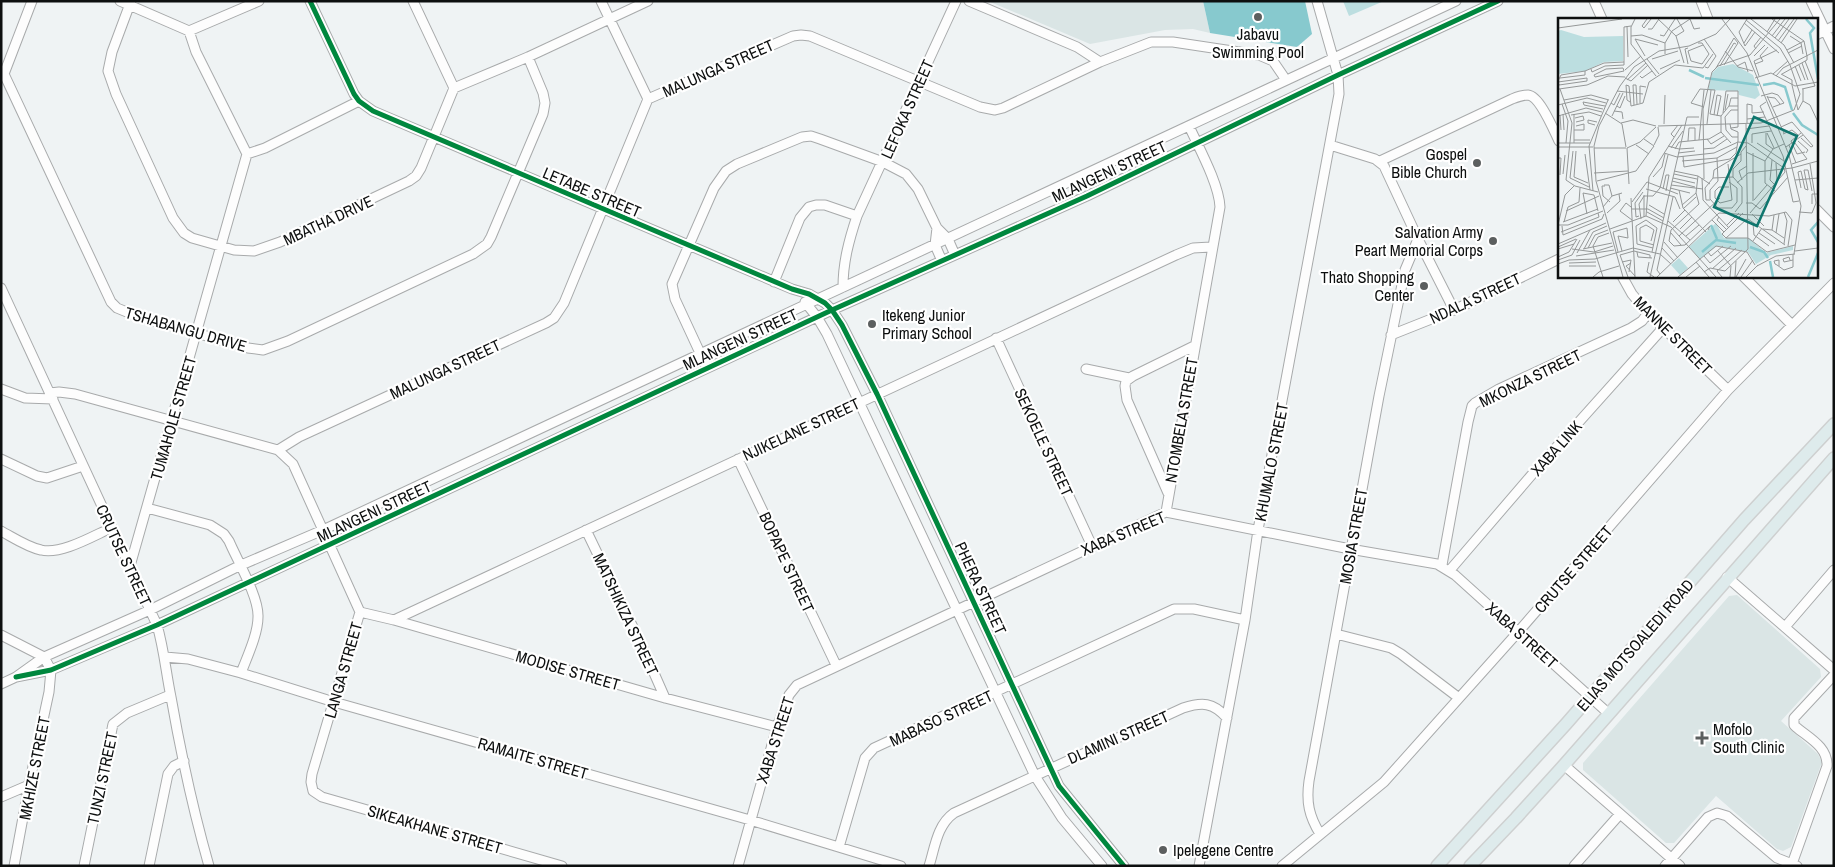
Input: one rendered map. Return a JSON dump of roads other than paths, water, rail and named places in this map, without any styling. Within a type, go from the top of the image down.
[{"type":"main road","name":"ELIAS MOTSOALEDI ROAD","points":[[1437,866],[1590,697],[1744,520],[1834,424]]},
{"type":"main road","name":"ELIAS MOTSOALEDI ROAD","points":[[1470,866],[1516,818],[1834,458]]},
{"type":"street","name":"TSHABANGU DRIVE","points":[[32,1],[2,73],[111,302],[124,312],[248,348],[263,350],[274,347],[474,254],[487,244],[539,126],[545,103],[540,83],[528,57]]},
{"type":"street","points":[[120,1],[130,3],[189,31],[196,52],[247,154],[265,148],[360,101],[350,85],[310,1]]},
{"type":"street","points":[[189,31],[258,1]]},
{"type":"street","points":[[414,1],[454,88],[528,57],[648,1]]},
{"type":"street","points":[[601,1],[648,99]]},
{"type":"street","name":"LEFOKA STREET","points":[[843,287],[844,261],[857,216],[956,1]]},
{"type":"street","points":[[969,1],[1077,47],[1100,62]]},
{"type":"street","name":"KHUMALO STREET","points":[[1199,866],[1245,620],[1258,530],[1339,94],[1338,75],[1316,1]]},
{"type":"street","name":"MLANGENI STREET","points":[[16,677],[44,657],[150,610],[239,566],[323,530],[1456,1]]},
{"type":"street","name":"MLANGENI STREET","points":[[16,677],[51,670],[157,625],[816,317],[1087,196],[1338,75],[1498,1]]},
{"type":"street","points":[[1594,1],[1602,18]]},
{"type":"street","points":[[1701,1],[1708,18]]},
{"type":"street","points":[[1811,1],[1816,18]]},
{"type":"street","name":"MBATHA DRIVE","points":[[130,3],[109,61],[108,71],[116,94],[178,227],[192,238],[220,246],[244,251],[254,251],[267,247],[400,186],[416,176],[454,88]]},
{"type":"street","points":[[1834,26],[1820,32],[1834,49]]},
{"type":"street","name":"MALUNGA STREET","points":[[278,450],[299,437],[554,318],[564,302],[648,99],[784,39],[801,35],[810,36],[980,107],[995,110],[1011,105],[1100,62],[1151,42],[1173,42],[1267,58],[1278,67],[1286,80]]},
{"type":"street","points":[[1380,161],[1512,99],[1528,95],[1534,97],[1539,104],[1558,139]]},
{"type":"street","name":"LETABE STREET","points":[[360,101],[373,111],[434,138],[792,290],[818,299],[832,310]]},
{"type":"street","name":"NTOMBELA STREET","points":[[1166,512],[1220,199],[1189,126]]},
{"type":"street","points":[[707,368],[675,299],[672,284],[714,188],[726,171],[737,164],[794,140],[811,136],[883,162],[906,174],[911,179],[938,228],[948,239],[955,255]]},
{"type":"street","points":[[1330,145],[1380,161],[1388,172],[1418,239],[1454,310]]},
{"type":"street","name":"TUMAHOLE STREET","points":[[130,566],[247,154]]},
{"type":"street","points":[[774,282],[800,218],[809,207],[816,205],[826,206],[857,216]]},
{"type":"street","points":[[1818,211],[1834,227]]},
{"type":"street","points":[[938,228],[935,245],[942,261]]},
{"type":"street","name":"MOSIA STREET","points":[[1320,834],[1310,816],[1307,804],[1308,792],[1350,549],[1391,335],[1405,270],[1418,239]]},
{"type":"street","name":"NJIKELANE STREET","points":[[394,620],[1176,255],[1193,248],[1211,246]]},
{"type":"street","name":"NDALA STREET","points":[[1391,335],[1454,310],[1558,259]]},
{"type":"street","name":"MANNE STREET","points":[[1623,278],[1632,294],[1648,313],[1728,390]]},
{"type":"street","points":[[1744,278],[1792,325]]},
{"type":"street","name":"CRUTSE STREET","points":[[1282,866],[1384,782],[1518,632],[1728,390],[1834,283]]},
{"type":"street","name":"CRUTSE STREET","points":[[1,288],[157,625],[165,657],[170,695],[184,761],[209,866]]},
{"type":"street","name":"LETABE STREET","points":[[792,290],[816,317]]},
{"type":"street","name":"PHERA STREET","points":[[832,310],[877,394],[1059,786],[1124,866]]},
{"type":"street","name":"MKONZA STREET","points":[[1442,565],[1472,406],[1499,389],[1631,328],[1642,321],[1648,313]]},
{"type":"street","name":"PHERA STREET","points":[[816,317],[827,334],[1035,776],[1062,818],[1102,866]]},
{"type":"street","name":"XABA LINK","points":[[1450,570],[1663,328]]},
{"type":"street","name":"SEKOELE STREET","points":[[996,338],[1092,546]]},
{"type":"street","name":"NTOMBELA STREET","points":[[1168,493],[1129,406],[1125,386],[1129,378],[1194,346]]},
{"type":"street","points":[[1086,368],[1129,378]]},
{"type":"street","points":[[1,389],[25,398],[51,396],[59,392],[76,394],[278,450]]},
{"type":"street","name":"LANGA STREET","points":[[278,450],[293,464],[360,612],[312,774],[311,788]]},
{"type":"street","points":[[1,459],[37,476],[48,478],[83,466]]},
{"type":"street","name":"BOPAPE STREET","points":[[738,459],[836,665]]},
{"type":"street","points":[[147,508],[218,528],[229,541],[257,608],[258,617],[257,626],[241,673]]},
{"type":"street","name":"XABA STREET","points":[[738,866],[777,727],[792,689],[836,665],[1166,512],[1350,549],[1442,565],[1450,570],[1608,713]]},
{"type":"street","points":[[1,532],[32,547],[50,551],[69,546],[111,528]]},
{"type":"street","name":"MATSHIKIZA STREET","points":[[586,530],[665,698]]},
{"type":"street","points":[[1785,627],[1832,576]]},
{"type":"street","points":[[1727,577],[1834,670]]},
{"type":"street","name":"MABASO STREET","points":[[839,847],[867,754],[879,746],[1174,610],[1194,609],[1245,620]]},
{"type":"street","name":"MODISE STREET","points":[[360,612],[394,620],[665,698],[777,727]]},
{"type":"street","points":[[1336,634],[1391,648],[1458,698]]},
{"type":"street","points":[[1,635],[44,657],[51,670]]},
{"type":"street","name":"RAMAITE STREET","points":[[165,657],[188,659],[241,673],[334,702],[750,820],[901,866]]},
{"type":"street","name":"MKHIZE STREET","points":[[14,866],[49,692],[51,670]]},
{"type":"street","points":[[1668,862],[1708,817],[1717,813],[1727,816],[1777,858],[1795,865],[1827,766],[1827,758],[1821,748],[1796,728],[1793,721],[1834,675]]},
{"type":"street","points":[[1,684],[16,677]]},
{"type":"street","name":"TUNZI STREET","points":[[84,866],[113,724],[127,713],[170,695]]},
{"type":"street","name":"DLAMINI STREET","points":[[929,866],[942,826],[948,817],[1050,768],[1190,706],[1210,705],[1219,709],[1226,718]]},
{"type":"street","points":[[149,866],[168,774],[174,766],[184,761]]},
{"type":"street","points":[[1564,764],[1620,814],[1668,862],[1680,866]]},
{"type":"street","points":[[1,797],[29,785]]},
{"type":"street","name":"SIKEAKHANE STREET","points":[[311,788],[322,797],[562,866]]},
{"type":"street","points":[[1574,866],[1620,814]]},
{"type":"water","name":"Jabavu Swimming Pool","points":[[1203,1],[1305,1],[1312,34],[1297,47],[1210,33]]},
{"type":"place","name":"Jabavu Swimming Pool","points":[[1258,17]]},
{"type":"place","name":"Gospel Bible Church","points":[[1477,163]]},
{"type":"place","name":"Salvation Army Peart Memorial Corps","points":[[1493,241]]},
{"type":"place","name":"Thato Shopping Center","points":[[1424,286]]},
{"type":"place","name":"Itekeng Junior Primary School","points":[[872,324]]},
{"type":"place","name":"Mofolo South Clinic","points":[[1702,738]]},
{"type":"place","name":"Ipelegene Centre","points":[[1163,850]]}]
